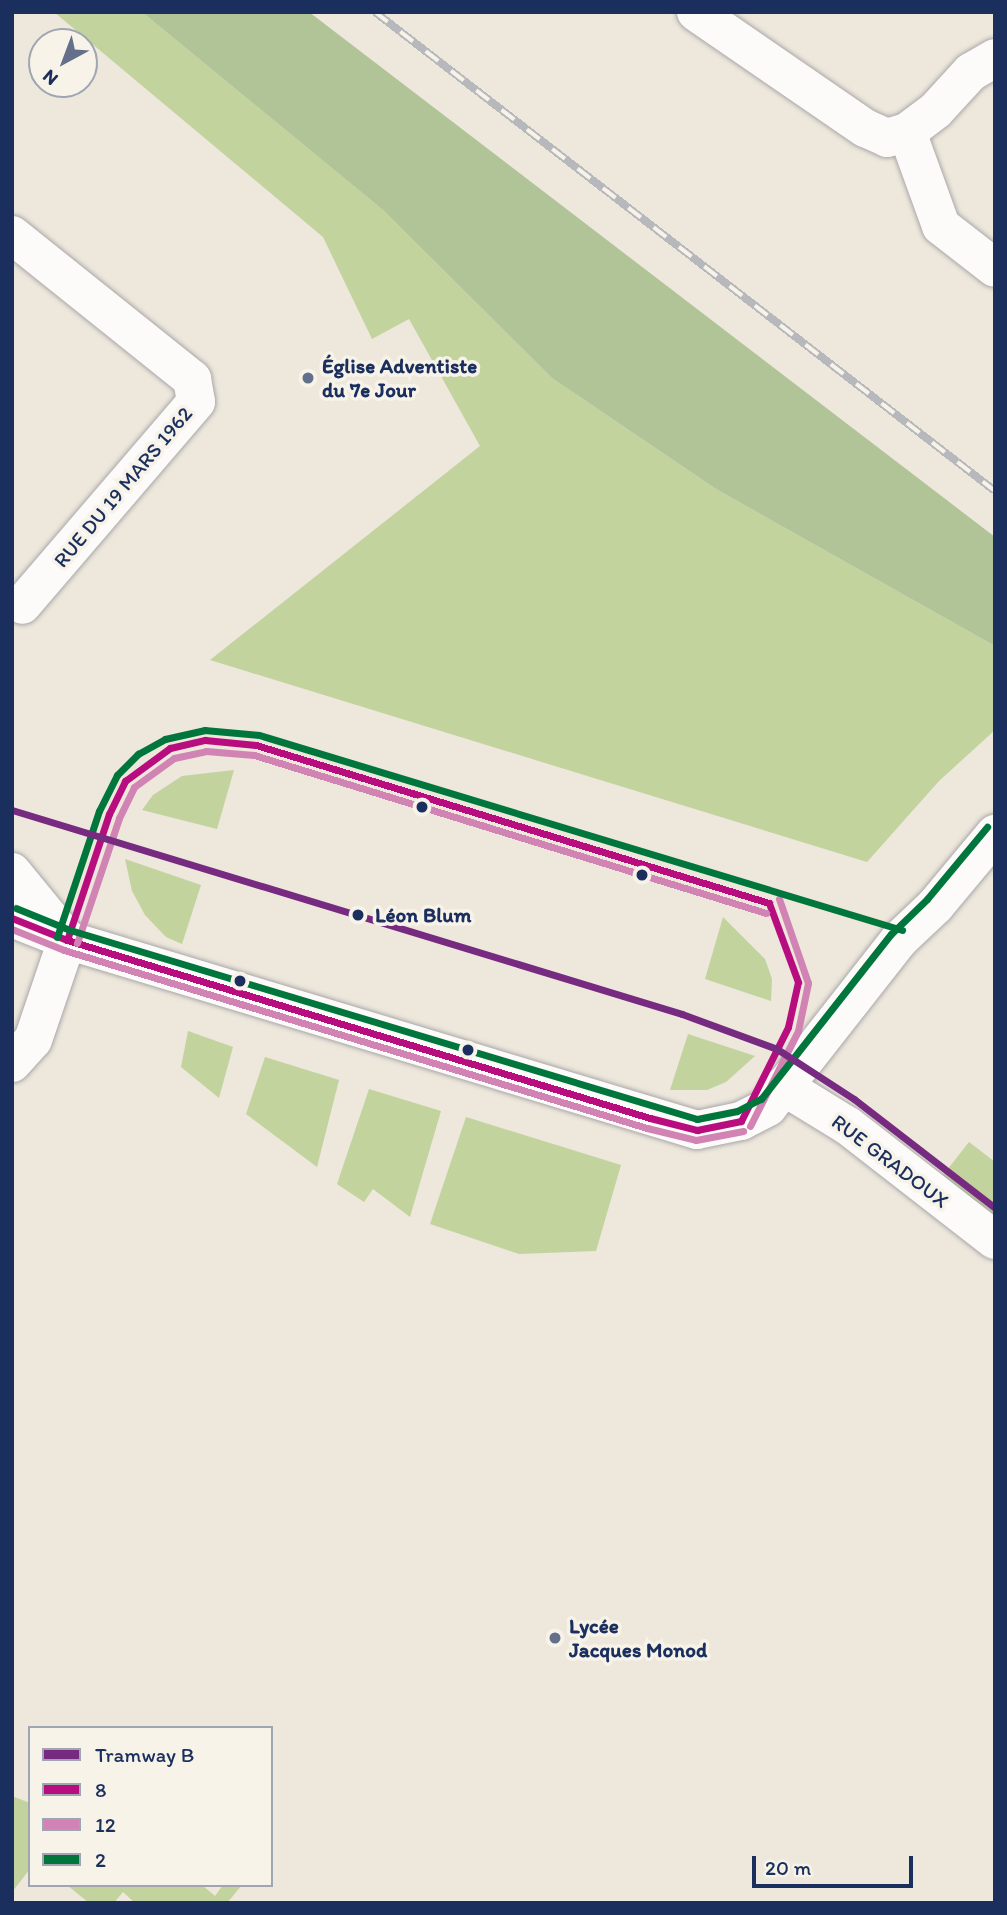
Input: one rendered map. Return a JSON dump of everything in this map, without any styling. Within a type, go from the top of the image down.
[{"type":"street","points":[[696,12],[865,128],[887,138],[907,132],[936,110],[971,72],[995,58]]},
{"type":"street","points":[[907,132],[941,226],[995,268]]},
{"type":"street","name":"RUE DU 19 MARS 1962","points":[[12,235],[192,379],[196,402],[22,605]]},
{"type":"street","points":[[12,918],[67,940],[650,1118],[698,1130],[741,1121],[768,1107],[899,940],[935,906],[995,834]]},
{"type":"street","points":[[12,872],[67,940]]},
{"type":"street","points":[[12,1063],[33,1040],[67,940]]},
{"type":"street","name":"RUE GRADOUX","points":[[783,1086],[848,1126],[995,1240]]},
{"type":"green space","points":[[54,12],[142,12],[383,210],[552,378],[716,489],[995,646],[995,730],[939,781],[867,862],[210,660],[480,446],[409,319],[372,339],[323,237],[98,49],[98,28],[73,28]]},
{"type":"green space","points":[[142,12],[309,12],[995,537],[995,646],[716,489],[552,378],[383,210]]},
{"type":"green space","points":[[234,770],[217,829],[142,810],[153,795],[182,776]]},
{"type":"green space","points":[[125,859],[201,885],[182,944],[166,937],[145,915],[132,891]]},
{"type":"green space","points":[[723,917],[765,959],[772,979],[771,1001],[705,979]]},
{"type":"green space","points":[[188,1031],[233,1047],[219,1098],[181,1067]]},
{"type":"green space","points":[[688,1034],[755,1056],[726,1082],[707,1090],[670,1090]]},
{"type":"green space","points":[[265,1057],[339,1080],[317,1167],[246,1114]]},
{"type":"green space","points":[[369,1089],[441,1111],[410,1217],[373,1189],[364,1202],[337,1184]]},
{"type":"green space","points":[[466,1117],[621,1165],[596,1251],[519,1254],[430,1224]]},
{"type":"green space","points":[[969,1142],[995,1162],[995,1222],[940,1179]]},
{"type":"green space","points":[[12,1796],[28,1802],[28,1872],[12,1892]]},
{"type":"green space","points":[[69,1887],[204,1887],[215,1896],[222,1887],[240,1887],[227,1903],[135,1903],[123,1892],[114,1903],[89,1903]]},
{"type":"railway","points":[[375,12],[995,491]]},
{"type":"tram line","name":"B","points":[[12,810],[682,1014],[777,1049],[854,1099],[995,1208]]},
{"type":"transit line","name":"2","points":[[57,937],[99,811],[117,775],[138,754],[165,739],[205,730],[259,735],[902,930]]},
{"type":"transit line","name":"8","points":[[67,940],[109,814],[125,781],[170,748],[205,740],[256,745],[769,903]]},
{"type":"transit line","name":"12","points":[[77,943],[119,818],[134,787],[174,758],[206,751],[254,755],[766,913]]},
{"type":"transit line","name":"2","points":[[16,908],[70,930],[697,1119],[737,1111],[761,1099],[891,934],[927,899],[987,827]]},
{"type":"transit line","name":"12","points":[[750,1126],[798,1031],[808,983],[779,899]]},
{"type":"transit line","name":"8","points":[[741,1121],[788,1027],[798,982],[769,903]]},
{"type":"transit line","name":"8","points":[[12,918],[67,940],[650,1118],[697,1130],[741,1121]]},
{"type":"transit line","name":"12","points":[[12,929],[64,950],[647,1128],[696,1140],[743,1131]]},
{"type":"place","name":"Église Adventiste du 7e Jour","points":[[308,378]]},
{"type":"place","name":"Léon Blum","points":[[358,915]]},
{"type":"place","name":"Lycée Jacques Monod","points":[[555,1638]]}]
